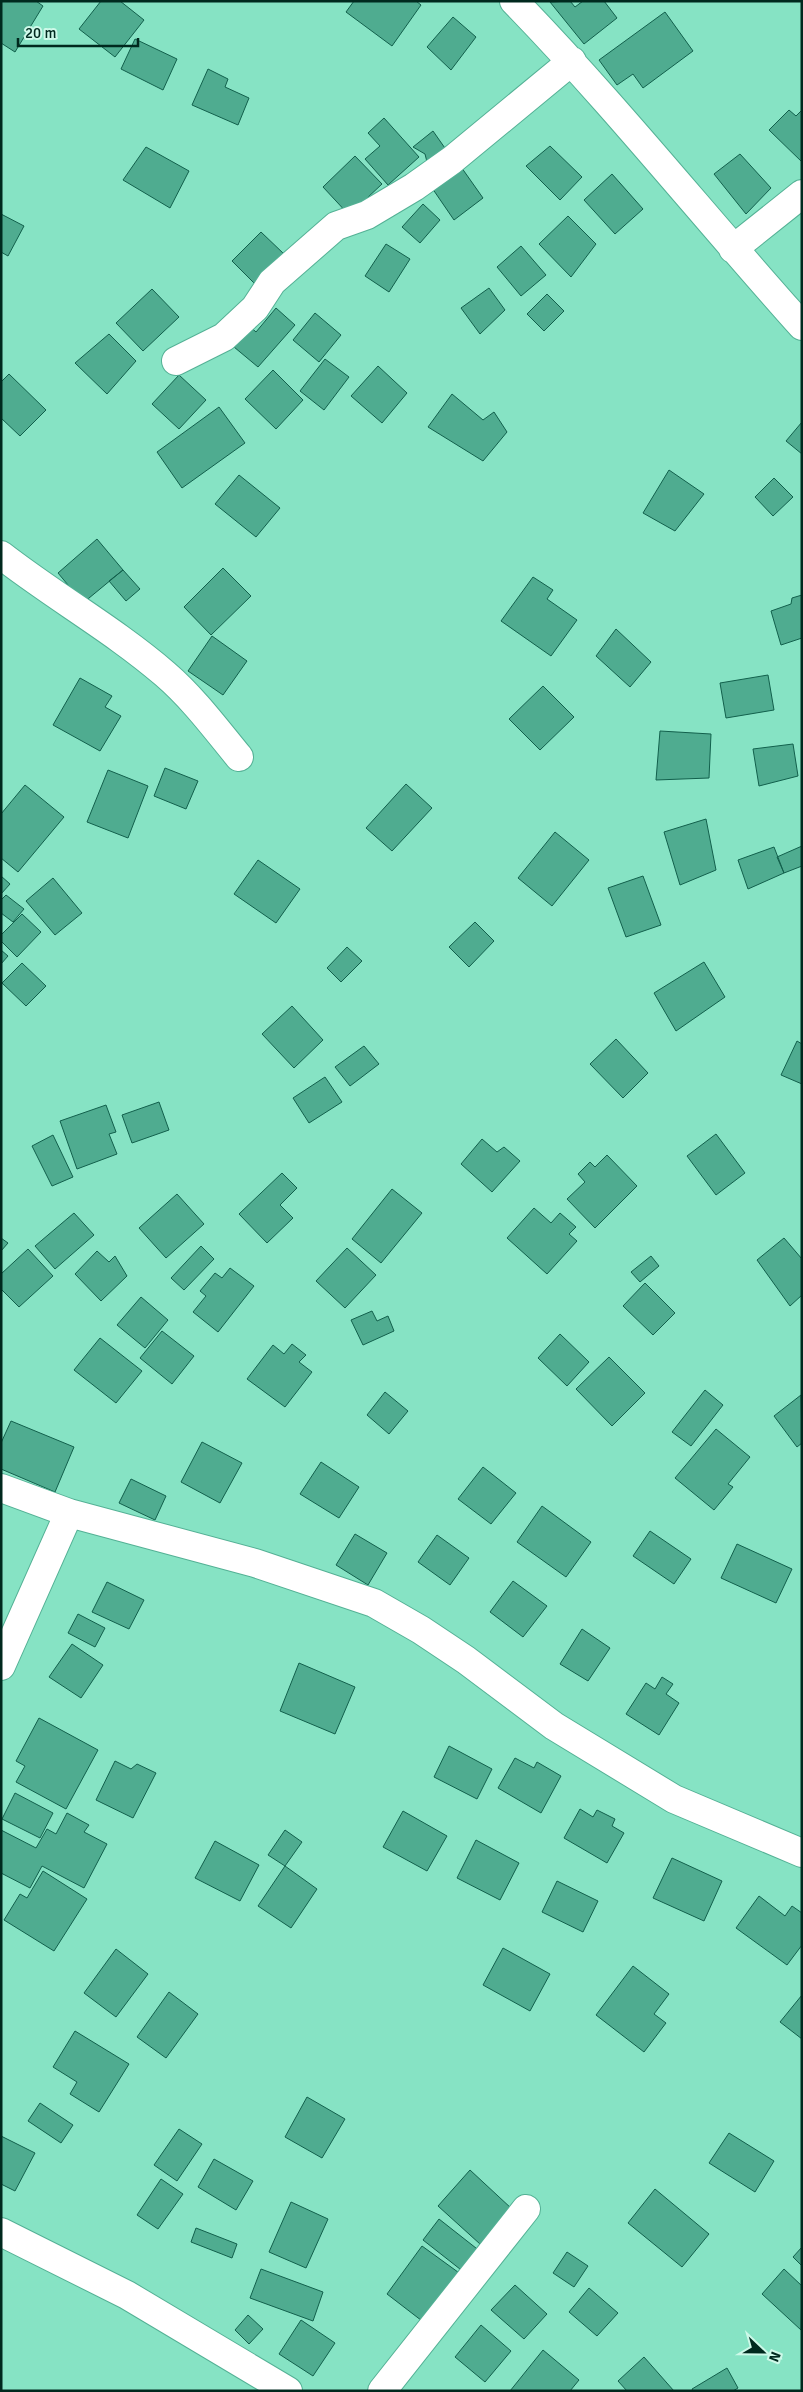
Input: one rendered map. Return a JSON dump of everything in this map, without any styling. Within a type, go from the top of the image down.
[{"type":"street","points":[[514,1],[572,61],[733,249],[802,326]]},
{"type":"street","points":[[176,361],[224,338],[255,308],[272,282],[336,226],[367,214],[414,187],[452,160],[572,61]]},
{"type":"street","points":[[733,249],[802,194]]},
{"type":"street","points":[[1,555],[40,585],[108,629],[167,676],[239,757]]},
{"type":"street","points":[[1,1488],[68,1513],[255,1563],[374,1603],[451,1650],[554,1726],[674,1799],[802,1853]]},
{"type":"street","points":[[1,1666],[68,1513]]},
{"type":"street","points":[[382,2391],[526,2208]]},
{"type":"street","points":[[1,2232],[127,2295],[288,2391]]},
{"type":"building","points":[[1,1],[36,1],[43,6],[15,52],[1,43]]},
{"type":"building","points":[[101,1],[120,1],[144,20],[115,57],[79,29]]},
{"type":"building","points":[[354,1],[416,1],[421,5],[392,46],[346,12]]},
{"type":"building","points":[[570,1],[575,7],[583,1],[604,1],[617,18],[584,44],[550,2]]},
{"type":"building","points":[[665,12],[693,51],[643,88],[633,74],[617,85],[599,60]]},
{"type":"building","points":[[453,17],[476,37],[451,70],[427,47]]},
{"type":"building","points":[[135,39],[177,59],[163,90],[121,69]]},
{"type":"building","points":[[208,69],[228,79],[225,87],[249,98],[238,125],[192,105]]},
{"type":"building","points":[[789,110],[796,116],[802,110],[802,162],[769,130]]},
{"type":"building","points":[[384,118],[419,157],[388,185],[365,159],[380,146],[368,133]]},
{"type":"building","points":[[433,131],[447,151],[428,166],[425,154],[413,147]]},
{"type":"building","points":[[550,146],[582,177],[560,200],[526,166]]},
{"type":"building","points":[[146,147],[189,171],[170,208],[123,180]]},
{"type":"building","points":[[740,154],[771,188],[746,214],[714,174]]},
{"type":"building","points":[[355,156],[382,184],[349,215],[323,187]]},
{"type":"building","points":[[459,164],[483,198],[454,220],[430,185]]},
{"type":"building","points":[[612,174],[643,209],[615,234],[584,200]]},
{"type":"building","points":[[423,204],[440,220],[420,243],[402,227]]},
{"type":"building","points":[[1,214],[24,226],[8,256],[1,252]]},
{"type":"building","points":[[568,216],[596,244],[571,277],[539,244]]},
{"type":"building","points":[[261,232],[284,254],[255,284],[232,261]]},
{"type":"building","points":[[386,244],[410,259],[389,292],[365,276]]},
{"type":"building","points":[[521,246],[546,275],[521,296],[497,267]]},
{"type":"building","points":[[489,288],[505,310],[480,334],[461,308]]},
{"type":"building","points":[[152,289],[179,317],[143,351],[116,323]]},
{"type":"building","points":[[547,294],[564,311],[544,331],[527,314]]},
{"type":"building","points":[[276,308],[295,325],[258,367],[228,342],[245,322],[256,332]]},
{"type":"building","points":[[315,313],[341,335],[319,362],[293,340]]},
{"type":"building","points":[[109,334],[136,361],[107,394],[75,363]]},
{"type":"building","points":[[325,359],[349,377],[324,410],[300,391]]},
{"type":"building","points":[[378,366],[407,393],[382,423],[351,396]]},
{"type":"building","points":[[273,370],[303,400],[276,429],[245,399]]},
{"type":"building","points":[[9,374],[46,410],[20,436],[1,418],[1,382]]},
{"type":"building","points":[[179,375],[206,400],[179,429],[152,404]]},
{"type":"building","points":[[452,394],[483,420],[494,412],[507,432],[483,461],[428,427]]},
{"type":"building","points":[[219,407],[245,443],[182,488],[157,452]]},
{"type":"building","points":[[802,422],[802,454],[786,441]]},
{"type":"building","points":[[669,470],[704,494],[675,531],[643,513]]},
{"type":"building","points":[[239,475],[280,508],[256,537],[215,504]]},
{"type":"building","points":[[774,478],[793,497],[773,516],[755,497]]},
{"type":"building","points":[[97,539],[123,570],[83,603],[58,573]]},
{"type":"building","points":[[223,568],[251,596],[211,635],[184,607]]},
{"type":"building","points":[[123,570],[140,589],[126,601],[109,581]]},
{"type":"building","points":[[533,577],[553,590],[547,599],[577,620],[551,656],[501,621]]},
{"type":"building","points":[[802,595],[802,638],[781,645],[771,611],[791,604],[792,598]]},
{"type":"building","points":[[616,629],[651,662],[630,687],[596,656]]},
{"type":"building","points":[[212,636],[247,661],[223,695],[188,671]]},
{"type":"building","points":[[768,675],[774,710],[726,718],[720,683]]},
{"type":"building","points":[[80,678],[112,696],[105,707],[121,716],[100,751],[53,725]]},
{"type":"building","points":[[543,686],[574,717],[540,750],[509,719]]},
{"type":"building","points":[[660,731],[711,734],[709,778],[656,780]]},
{"type":"building","points":[[793,744],[798,776],[759,786],[753,749]]},
{"type":"building","points":[[165,768],[198,781],[186,809],[154,796]]},
{"type":"building","points":[[108,770],[148,786],[128,838],[87,822]]},
{"type":"building","points":[[406,784],[432,808],[392,851],[366,828]]},
{"type":"building","points":[[25,785],[64,817],[18,872],[1,858],[1,814]]},
{"type":"building","points":[[706,819],[716,870],[680,885],[664,832]]},
{"type":"building","points":[[555,832],[589,860],[552,906],[518,878]]},
{"type":"building","points":[[802,846],[802,866],[784,873],[777,857]]},
{"type":"building","points":[[774,847],[784,873],[748,889],[738,860]]},
{"type":"building","points":[[258,860],[300,889],[276,923],[234,894]]},
{"type":"building","points":[[1,876],[10,884],[1,894]]},
{"type":"building","points":[[643,876],[661,925],[626,937],[608,888]]},
{"type":"building","points":[[53,878],[82,913],[55,935],[26,901]]},
{"type":"building","points":[[6,895],[24,909],[13,922],[1,913],[1,900]]},
{"type":"building","points":[[22,914],[41,932],[17,957],[1,941],[1,935]]},
{"type":"building","points":[[475,922],[494,941],[469,967],[449,947]]},
{"type":"building","points":[[347,947],[362,961],[341,982],[327,968]]},
{"type":"building","points":[[1,950],[8,956],[1,964]]},
{"type":"building","points":[[704,962],[725,997],[676,1031],[654,993]]},
{"type":"building","points":[[22,963],[46,986],[26,1006],[2,983]]},
{"type":"building","points":[[292,1006],[323,1040],[294,1068],[262,1034]]},
{"type":"building","points":[[616,1039],[648,1073],[623,1098],[590,1064]]},
{"type":"building","points":[[797,1041],[802,1044],[802,1084],[781,1075]]},
{"type":"building","points":[[364,1046],[379,1064],[350,1086],[335,1067]]},
{"type":"building","points":[[325,1077],[342,1102],[309,1123],[293,1098]]},
{"type":"building","points":[[159,1102],[169,1130],[132,1143],[122,1115]]},
{"type":"building","points":[[106,1105],[116,1132],[109,1134],[117,1154],[77,1169],[60,1121]]},
{"type":"building","points":[[716,1134],[745,1173],[716,1195],[687,1156]]},
{"type":"building","points":[[53,1135],[73,1177],[52,1186],[32,1146]]},
{"type":"building","points":[[482,1139],[497,1152],[504,1147],[520,1161],[492,1192],[461,1164]]},
{"type":"building","points":[[607,1155],[637,1186],[595,1228],[567,1199],[585,1182],[578,1174],[590,1162],[595,1167]]},
{"type":"building","points":[[282,1173],[297,1188],[280,1205],[293,1218],[267,1243],[239,1214]]},
{"type":"building","points":[[392,1189],[422,1213],[381,1263],[352,1239]]},
{"type":"building","points":[[177,1194],[204,1224],[166,1258],[139,1228]]},
{"type":"building","points":[[534,1208],[551,1223],[560,1213],[576,1227],[569,1234],[577,1241],[547,1274],[507,1238]]},
{"type":"building","points":[[74,1213],[94,1235],[55,1269],[35,1246]]},
{"type":"building","points":[[1,1238],[8,1243],[1,1251]]},
{"type":"building","points":[[784,1238],[802,1259],[802,1295],[790,1306],[757,1260]]},
{"type":"building","points":[[201,1246],[214,1259],[184,1290],[171,1278]]},
{"type":"building","points":[[347,1248],[376,1275],[345,1308],[316,1281]]},
{"type":"building","points":[[28,1249],[53,1276],[19,1307],[1,1289],[1,1274]]},
{"type":"building","points":[[97,1251],[109,1262],[115,1256],[127,1276],[101,1301],[75,1274]]},
{"type":"building","points":[[651,1256],[659,1266],[640,1282],[631,1272]]},
{"type":"building","points":[[230,1268],[254,1286],[218,1332],[193,1312],[206,1296],[200,1291],[215,1273],[222,1278]]},
{"type":"building","points":[[645,1283],[675,1313],[653,1335],[623,1306]]},
{"type":"building","points":[[141,1297],[168,1320],[145,1348],[117,1325]]},
{"type":"building","points":[[372,1311],[377,1321],[388,1316],[394,1331],[363,1345],[351,1320]]},
{"type":"building","points":[[162,1331],[194,1356],[172,1384],[140,1358]]},
{"type":"building","points":[[560,1334],[589,1362],[567,1386],[538,1358]]},
{"type":"building","points":[[100,1338],[142,1371],[116,1403],[74,1370]]},
{"type":"building","points":[[292,1344],[306,1355],[299,1362],[312,1372],[285,1407],[247,1379],[273,1345],[284,1354]]},
{"type":"building","points":[[609,1357],[645,1393],[612,1426],[576,1389]]},
{"type":"building","points":[[705,1390],[723,1405],[691,1446],[672,1432]]},
{"type":"building","points":[[385,1392],[408,1411],[389,1434],[367,1415]]},
{"type":"building","points":[[801,1395],[802,1443],[797,1447],[774,1416]]},
{"type":"building","points":[[11,1421],[74,1447],[55,1492],[1,1469],[1,1443]]},
{"type":"building","points":[[716,1429],[750,1457],[728,1484],[733,1487],[714,1510],[675,1478]]},
{"type":"building","points":[[202,1442],[242,1463],[220,1503],[181,1482]]},
{"type":"building","points":[[321,1462],[359,1487],[339,1518],[300,1494]]},
{"type":"building","points":[[483,1467],[516,1493],[491,1524],[458,1499]]},
{"type":"building","points":[[131,1479],[166,1496],[155,1520],[119,1503]]},
{"type":"building","points":[[542,1506],[591,1542],[566,1577],[517,1542]]},
{"type":"building","points":[[650,1531],[691,1559],[674,1584],[633,1556]]},
{"type":"building","points":[[355,1534],[387,1553],[368,1585],[336,1565]]},
{"type":"building","points":[[437,1535],[469,1558],[450,1585],[418,1562]]},
{"type":"building","points":[[737,1544],[792,1569],[776,1603],[721,1578]]},
{"type":"building","points":[[513,1581],[547,1606],[523,1637],[490,1612]]},
{"type":"building","points":[[107,1582],[144,1600],[129,1629],[92,1612]]},
{"type":"building","points":[[78,1614],[105,1628],[95,1647],[68,1633]]},
{"type":"building","points":[[582,1629],[610,1648],[588,1681],[560,1664]]},
{"type":"building","points":[[72,1644],[103,1665],[81,1698],[49,1677]]},
{"type":"building","points":[[299,1663],[355,1687],[335,1734],[280,1711]]},
{"type":"building","points":[[662,1677],[673,1684],[666,1694],[679,1703],[659,1735],[626,1714],[646,1683],[655,1689]]},
{"type":"building","points":[[39,1718],[98,1750],[66,1809],[16,1782],[25,1766],[16,1761]]},
{"type":"building","points":[[449,1746],[492,1769],[477,1799],[434,1777]]},
{"type":"building","points":[[515,1758],[534,1768],[537,1762],[561,1776],[541,1813],[498,1788]]},
{"type":"building","points":[[115,1761],[131,1769],[137,1764],[156,1773],[133,1818],[96,1800]]},
{"type":"building","points":[[15,1793],[53,1813],[40,1838],[2,1819]]},
{"type":"building","points":[[580,1809],[593,1817],[597,1810],[615,1819],[612,1826],[624,1833],[607,1863],[564,1838]]},
{"type":"building","points":[[403,1811],[447,1836],[427,1871],[383,1847]]},
{"type":"building","points":[[67,1813],[89,1825],[84,1832],[107,1844],[84,1888],[42,1866],[30,1888],[1,1873],[1,1830],[36,1848],[47,1829],[56,1834]]},
{"type":"building","points":[[285,1830],[302,1842],[285,1866],[268,1855]]},
{"type":"building","points":[[476,1840],[519,1863],[500,1900],[457,1878]]},
{"type":"building","points":[[215,1841],[259,1865],[240,1901],[195,1878]]},
{"type":"building","points":[[672,1858],[722,1881],[704,1921],[653,1898]]},
{"type":"building","points":[[285,1866],[317,1889],[291,1928],[258,1906]]},
{"type":"building","points":[[43,1871],[87,1899],[54,1951],[4,1920],[20,1894],[27,1898]]},
{"type":"building","points":[[557,1881],[598,1901],[583,1932],[542,1912]]},
{"type":"building","points":[[759,1896],[785,1916],[792,1906],[802,1913],[802,1945],[787,1965],[736,1928]]},
{"type":"building","points":[[503,1948],[550,1974],[530,2011],[483,1985]]},
{"type":"building","points":[[116,1949],[148,1974],[116,2017],[84,1993]]},
{"type":"building","points":[[633,1966],[669,1994],[654,2014],[666,2023],[644,2052],[596,2015]]},
{"type":"building","points":[[169,1992],[198,2014],[166,2058],[137,2037]]},
{"type":"building","points":[[802,1995],[802,2039],[780,2022]]},
{"type":"building","points":[[75,2031],[129,2064],[99,2112],[70,2094],[77,2082],[53,2067]]},
{"type":"building","points":[[307,2097],[345,2119],[322,2158],[285,2137]]},
{"type":"building","points":[[40,2103],[73,2125],[61,2143],[28,2121]]},
{"type":"building","points":[[179,2129],[202,2144],[177,2181],[154,2165]]},
{"type":"building","points":[[729,2133],[774,2161],[755,2192],[709,2163]]},
{"type":"building","points":[[1,2136],[35,2153],[15,2191],[1,2184]]},
{"type":"building","points":[[214,2159],[253,2181],[236,2210],[198,2187]]},
{"type":"building","points":[[470,2170],[512,2209],[480,2244],[438,2206]]},
{"type":"building","points":[[161,2179],[183,2194],[158,2229],[137,2215]]},
{"type":"building","points":[[655,2189],[709,2234],[682,2267],[628,2223]]},
{"type":"building","points":[[291,2202],[328,2219],[306,2268],[269,2252]]},
{"type":"building","points":[[439,2219],[481,2252],[465,2273],[423,2240]]},
{"type":"building","points":[[196,2228],[237,2244],[232,2258],[191,2242]]},
{"type":"building","points":[[422,2246],[462,2275],[426,2324],[387,2294]]},
{"type":"building","points":[[802,2247],[802,2266],[793,2257]]},
{"type":"building","points":[[567,2252],[588,2266],[574,2287],[553,2273]]},
{"type":"building","points":[[261,2269],[323,2292],[313,2321],[250,2298]]},
{"type":"building","points":[[784,2269],[802,2286],[801,2330],[762,2294]]},
{"type":"building","points":[[515,2285],[547,2314],[524,2339],[491,2310]]},
{"type":"building","points":[[589,2288],[618,2313],[597,2336],[569,2312]]},
{"type":"building","points":[[248,2315],[263,2329],[249,2344],[235,2330]]},
{"type":"building","points":[[301,2320],[335,2343],[313,2376],[279,2354]]},
{"type":"building","points":[[481,2325],[511,2351],[485,2382],[455,2357]]},
{"type":"building","points":[[543,2350],[579,2380],[570,2391],[510,2391]]},
{"type":"building","points":[[644,2357],[674,2391],[627,2391],[618,2381]]},
{"type":"building","points":[[727,2368],[738,2388],[733,2391],[693,2391],[692,2389]]}]
